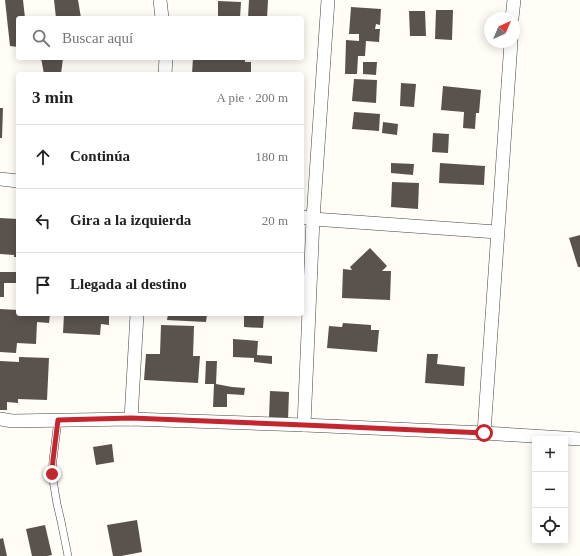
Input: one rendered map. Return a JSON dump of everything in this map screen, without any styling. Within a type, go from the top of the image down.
[{"type":"street","points":[[160,0],[162,16]]},
{"type":"street","points":[[304,425],[308,218],[328,0]]},
{"type":"street","points":[[513,12],[514,0]]},
{"type":"street","points":[[484,433],[511,48]]},
{"type":"street","points":[[165,72],[166,60]]},
{"type":"street","points":[[0,179],[16,181]]},
{"type":"street","points":[[308,218],[497,232]]},
{"type":"street","points":[[131,418],[137,316]]},
{"type":"street","points":[[0,419],[12,421],[131,418],[484,433],[580,439]]},
{"type":"lane","points":[[58,420],[52,474],[56,504],[68,556]]},
{"type":"building","points":[[5,0],[23,0],[25,16],[16,16],[16,47],[10,46]]},
{"type":"building","points":[[54,0],[78,0],[81,16],[56,16]]},
{"type":"building","points":[[249,0],[268,0],[267,16],[248,16]]},
{"type":"building","points":[[218,1],[241,2],[240,16],[218,16]]},
{"type":"building","points":[[351,7],[381,9],[380,25],[376,24],[375,29],[380,29],[379,42],[366,41],[365,56],[358,56],[357,74],[345,74],[346,40],[359,41],[359,34],[349,34]]},
{"type":"building","points":[[436,10],[453,10],[452,40],[435,39]]},
{"type":"building","points":[[409,11],[425,11],[426,36],[410,36]]},
{"type":"building","points":[[41,60],[63,60],[61,72],[44,72]]},
{"type":"building","points":[[193,60],[245,60],[245,62],[251,62],[251,72],[192,72]]},
{"type":"building","points":[[363,62],[377,62],[376,75],[363,74]]},
{"type":"building","points":[[354,79],[377,80],[376,103],[352,101]]},
{"type":"building","points":[[401,83],[416,84],[414,107],[400,106]]},
{"type":"building","points":[[443,86],[481,90],[479,113],[476,113],[475,129],[463,128],[464,112],[441,110]]},
{"type":"building","points":[[0,108],[3,108],[2,138],[0,138]]},
{"type":"building","points":[[354,112],[380,114],[379,131],[352,129]]},
{"type":"building","points":[[383,122],[398,124],[397,135],[382,133]]},
{"type":"building","points":[[433,133],[449,134],[448,153],[432,152]]},
{"type":"building","points":[[391,163],[414,164],[413,175],[391,173]]},
{"type":"building","points":[[440,163],[485,166],[484,185],[439,183]]},
{"type":"building","points":[[392,182],[419,183],[418,209],[391,207]]},
{"type":"building","points":[[0,218],[16,219],[16,257],[14,257],[14,255],[0,254]]},
{"type":"building","points":[[580,235],[580,267],[578,267],[569,238]]},
{"type":"building","points":[[370,248],[387,266],[382,271],[391,271],[390,300],[342,298],[343,269],[352,270],[350,267]]},
{"type":"building","points":[[0,272],[16,272],[16,283],[4,283],[4,297],[0,297]]},
{"type":"building","points":[[0,309],[16,310],[16,316],[50,316],[49,323],[37,322],[36,344],[17,343],[16,353],[0,352]]},
{"type":"building","points":[[64,316],[109,316],[109,325],[101,324],[100,335],[63,333]]},
{"type":"building","points":[[168,316],[207,316],[206,322],[167,320]]},
{"type":"building","points":[[244,316],[264,316],[263,328],[244,327]]},
{"type":"building","points":[[343,323],[371,325],[371,330],[379,330],[377,352],[327,348],[329,326],[342,327]]},
{"type":"building","points":[[161,325],[194,326],[193,356],[200,356],[198,383],[144,380],[146,354],[160,354]]},
{"type":"building","points":[[233,339],[258,341],[257,355],[272,356],[272,364],[254,362],[254,358],[233,357]]},
{"type":"building","points":[[427,354],[438,354],[437,364],[465,367],[464,386],[425,383]]},
{"type":"building","points":[[19,357],[49,358],[47,400],[18,399],[18,403],[7,402],[7,410],[0,410],[0,361],[19,362]]},
{"type":"building","points":[[206,361],[217,361],[216,384],[245,388],[244,395],[227,394],[227,407],[213,407],[214,384],[205,384]]},
{"type":"building","points":[[270,391],[289,392],[288,420],[269,419]]},
{"type":"building","points":[[112,444],[114,462],[96,465],[93,447]]},
{"type":"building","points":[[137,520],[142,552],[113,556],[107,525]]},
{"type":"building","points":[[45,525],[52,555],[32,556],[26,529]]},
{"type":"building","points":[[3,538],[7,556],[0,556],[0,539]]},
{"type":"route","points":[[52,474],[58,420],[131,418],[484,433]]}]
